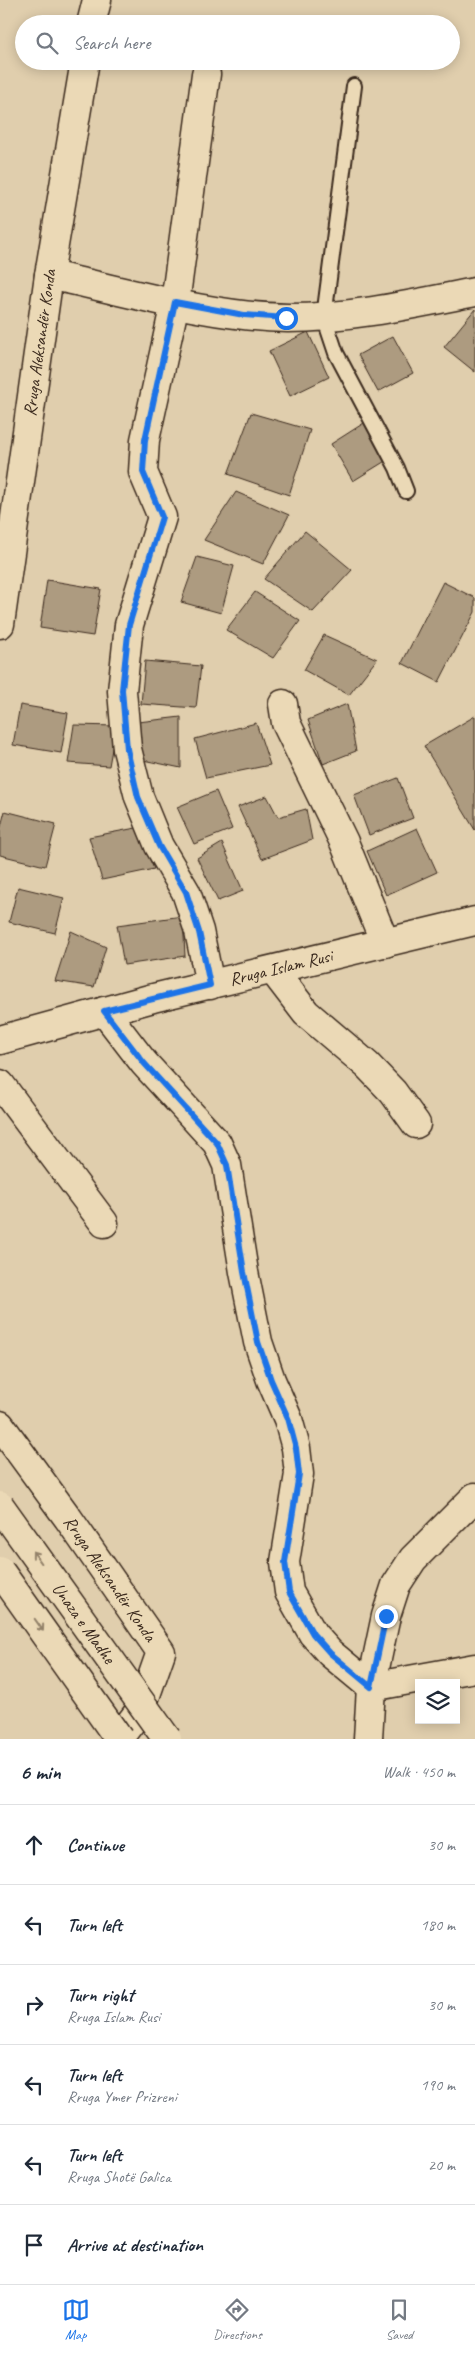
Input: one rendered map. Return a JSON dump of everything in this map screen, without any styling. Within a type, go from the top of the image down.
[{"type":"main road","points":[[93,15],[97,0]]},
{"type":"main road","name":"Rruga Aleksandër Konda","points":[[0,624],[49,275],[83,70]]},
{"type":"main road","points":[[206,74],[175,302],[145,440],[143,472],[162,517],[129,625],[122,690],[127,749],[138,797],[159,846],[186,892],[199,932],[210,985]]},
{"type":"main road","points":[[49,275],[244,315],[286,318],[324,317],[396,307],[475,292]]},
{"type":"main road","points":[[283,704],[286,723],[344,842],[385,943]]},
{"type":"main road","name":"Rruga Islam Rusi","points":[[0,1040],[104,1011],[475,921]]},
{"type":"main road","points":[[272,970],[306,1013],[366,1065],[393,1092],[416,1124]]},
{"type":"main road","points":[[104,1011],[144,1063],[217,1143],[227,1165],[244,1272],[258,1342],[271,1380],[288,1418],[296,1448],[299,1474],[285,1562],[289,1592],[313,1634],[330,1653],[371,1687]]},
{"type":"main road","points":[[0,1084],[104,1223]]},
{"type":"main road","name":"Rruga Aleksandër Konda","points":[[0,1425],[68,1518],[161,1652],[141,1709],[118,1739]]},
{"type":"main road","points":[[368,1739],[371,1687],[386,1616],[396,1585],[414,1559],[475,1497]]},
{"type":"main road","name":"Unaza e Madhe","points":[[0,1506],[167,1739]]},
{"type":"main road","points":[[0,1571],[118,1739]]},
{"type":"main road","points":[[371,1687],[475,1668]]},
{"type":"lane","points":[[354,86],[324,317],[336,352],[397,468],[406,491]]},
{"type":"building","points":[[475,309],[475,372],[444,347]]},
{"type":"building","points":[[308,332],[329,377],[290,396],[269,351]]},
{"type":"building","points":[[393,336],[413,373],[378,392],[358,355]]},
{"type":"building","points":[[251,413],[310,430],[289,495],[228,474]]},
{"type":"building","points":[[364,423],[387,460],[353,481],[331,444]]},
{"type":"building","points":[[236,492],[289,515],[263,564],[204,540]]},
{"type":"building","points":[[305,531],[352,570],[313,612],[264,579]]},
{"type":"building","points":[[197,557],[234,566],[221,613],[181,602]]},
{"type":"building","points":[[47,580],[101,589],[93,636],[40,628]]},
{"type":"building","points":[[443,582],[475,598],[475,612],[439,682],[402,663]]},
{"type":"building","points":[[255,592],[300,621],[273,658],[226,630]]},
{"type":"building","points":[[324,635],[377,659],[349,695],[304,670]]},
{"type":"building","points":[[145,661],[201,666],[196,708],[141,704]]},
{"type":"building","points":[[347,704],[356,751],[323,764],[308,720]]},
{"type":"building","points":[[20,705],[68,713],[61,753],[13,745]]},
{"type":"building","points":[[475,716],[475,830],[424,746]]},
{"type":"building","points":[[181,717],[181,768],[143,760],[138,722]]},
{"type":"building","points":[[256,723],[270,765],[206,778],[195,739]]},
{"type":"building","points":[[74,725],[116,726],[109,766],[68,763]]},
{"type":"building","points":[[398,778],[413,818],[369,835],[354,795]]},
{"type":"building","points":[[216,791],[232,829],[194,844],[177,807]]},
{"type":"building","points":[[267,796],[278,817],[306,809],[312,840],[262,859],[238,807]]},
{"type":"building","points":[[5,811],[56,824],[45,866],[0,855],[0,830]]},
{"type":"building","points":[[136,828],[154,869],[102,880],[89,837]]},
{"type":"building","points":[[417,828],[437,872],[386,895],[367,851]]},
{"type":"building","points":[[222,843],[243,891],[218,901],[197,858]]},
{"type":"building","points":[[18,887],[64,898],[55,933],[9,922]]},
{"type":"building","points":[[183,916],[185,956],[124,965],[117,925]]},
{"type":"building","points":[[71,931],[106,947],[94,987],[55,981]]},
{"type":"route","points":[[286,318],[244,315],[175,302],[145,440],[143,472],[162,517],[129,625],[122,690],[127,749],[138,797],[159,846],[186,892],[199,932],[210,985],[104,1011],[144,1063],[217,1143],[227,1165],[234,1199],[244,1272],[258,1342],[271,1380],[288,1418],[296,1448],[299,1474],[285,1562],[289,1592],[298,1611],[313,1634],[330,1653],[371,1687],[386,1616]]}]
